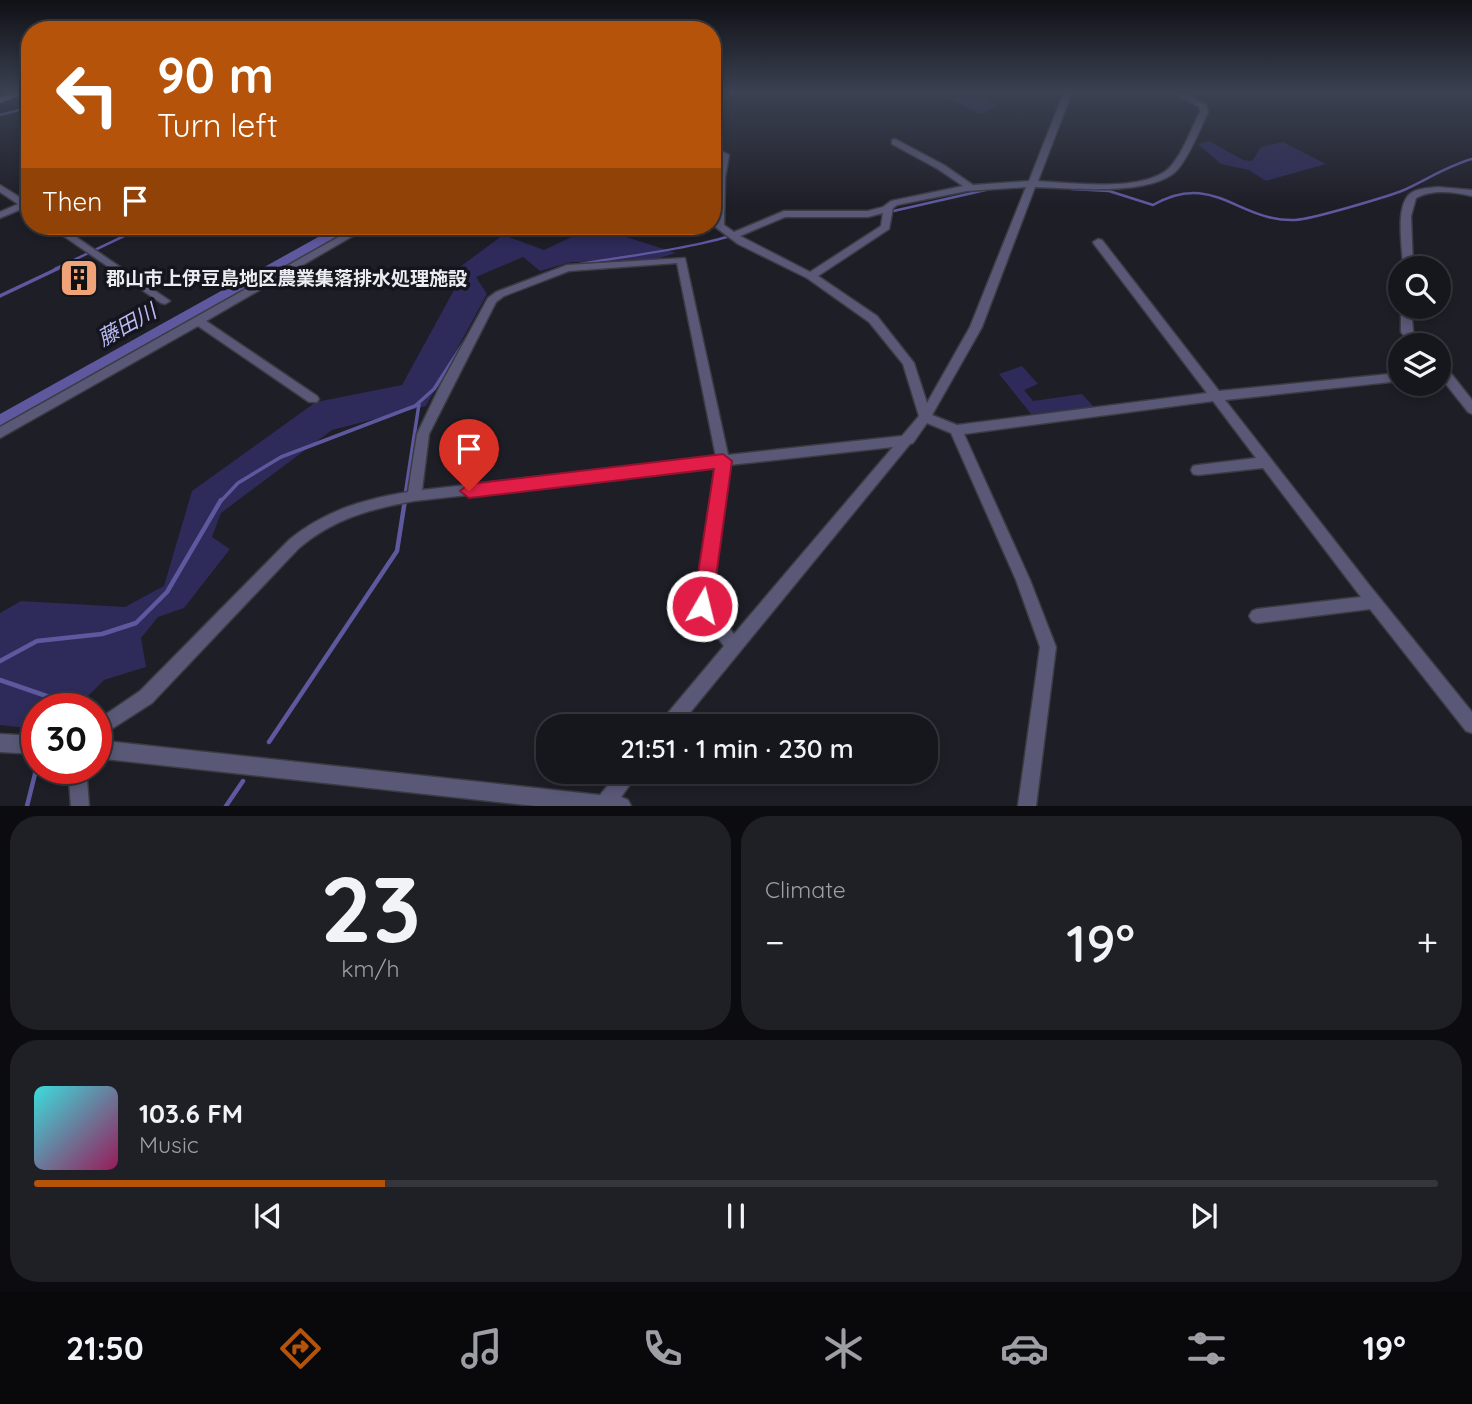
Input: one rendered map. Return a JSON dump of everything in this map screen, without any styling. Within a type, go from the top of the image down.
[{"type":"street","points":[[677,714],[925,417],[976,327],[1053,130]]},
{"type":"street","points":[[811,276],[886,227],[891,204],[973,189],[1032,183],[1113,186],[1148,180],[1172,171],[1194,130]]},
{"type":"street","points":[[895,142],[941,167],[973,189]]},
{"type":"street","points":[[721,153],[725,155],[721,194]]},
{"type":"street","points":[[0,188],[21,201]]},
{"type":"street","points":[[1408,256],[1408,215],[1412,197],[1437,190],[1472,193]]},
{"type":"street","points":[[0,215],[21,208]]},
{"type":"street","points":[[734,235],[784,214],[868,214],[888,209]]},
{"type":"street","points":[[721,228],[742,242],[811,276],[873,318],[908,363],[925,417],[956,430],[1217,396],[1388,378]]},
{"type":"street","points":[[67,235],[165,301]]},
{"type":"street","points":[[0,433],[349,235]]},
{"type":"street","points":[[1098,242],[1373,602],[1472,725]]},
{"type":"street","points":[[414,496],[423,435],[492,300],[514,284],[567,268],[681,260],[723,461],[702,606],[734,646]]},
{"type":"street","points":[[199,321],[313,399]]},
{"type":"street","points":[[1451,383],[1472,408]]},
{"type":"street","points":[[956,430],[1023,580],[1048,647],[1027,806]]},
{"type":"street","points":[[112,720],[146,697],[310,529],[335,515],[374,502],[414,496],[908,440]]},
{"type":"street","points":[[1198,470],[1267,463]]},
{"type":"street","points":[[1257,616],[1373,602]]},
{"type":"street","points":[[0,743],[21,744]]},
{"type":"street","points":[[112,751],[609,805],[622,784]]},
{"type":"street","points":[[78,784],[80,806]]},
{"type":"shaded area","points":[[1209,141],[1243,160],[1252,161],[1261,147],[1283,142],[1326,164],[1266,181],[1249,170],[1221,164],[1198,144]]},
{"type":"shaded area","points":[[503,235],[544,250],[576,235],[620,235],[676,253],[649,261],[571,262],[540,271],[523,257],[476,277],[487,294],[426,406],[332,430],[221,513],[212,537],[230,549],[184,608],[158,617],[141,638],[146,667],[104,680],[91,693],[21,693],[21,727],[0,725],[0,613],[21,601],[125,607],[164,586],[192,491],[316,402],[402,385],[459,281],[453,272]]},
{"type":"shaded area","points":[[1022,366],[1038,384],[1024,390],[1033,401],[1082,394],[1095,408],[1031,414],[999,374]]},
{"type":"waterway","points":[[1071,189],[1109,191],[1153,205],[1174,196],[1192,193],[1209,195],[1257,214],[1295,220],[1333,212],[1404,190],[1472,159]]},
{"type":"waterway","points":[[889,212],[990,189]]},
{"type":"waterway","points":[[567,266],[704,243],[784,217]]},
{"type":"waterway","points":[[55,269],[126,235]]},
{"type":"waterway","name":"藤田川","points":[[0,423],[333,235]]},
{"type":"waterway","points":[[0,296],[59,268]]},
{"type":"waterway","points":[[220,502],[238,483],[281,457],[415,406],[434,389],[465,341]]},
{"type":"waterway","points":[[404,502],[419,404]]},
{"type":"waterway","points":[[0,661],[37,641],[102,634],[136,623],[167,592],[221,500]]},
{"type":"waterway","points":[[269,742],[397,551],[405,500]]},
{"type":"waterway","points":[[0,680],[38,693]]},
{"type":"waterway","points":[[226,806],[243,781]]},
{"type":"waterway","points":[[27,806],[32,784]]},
{"type":"place","name":"郡山市上伊豆島地区農業集落排水処理施設","points":[[79,278]]},
{"type":"route","points":[[469,491],[723,461],[702,606]]}]
